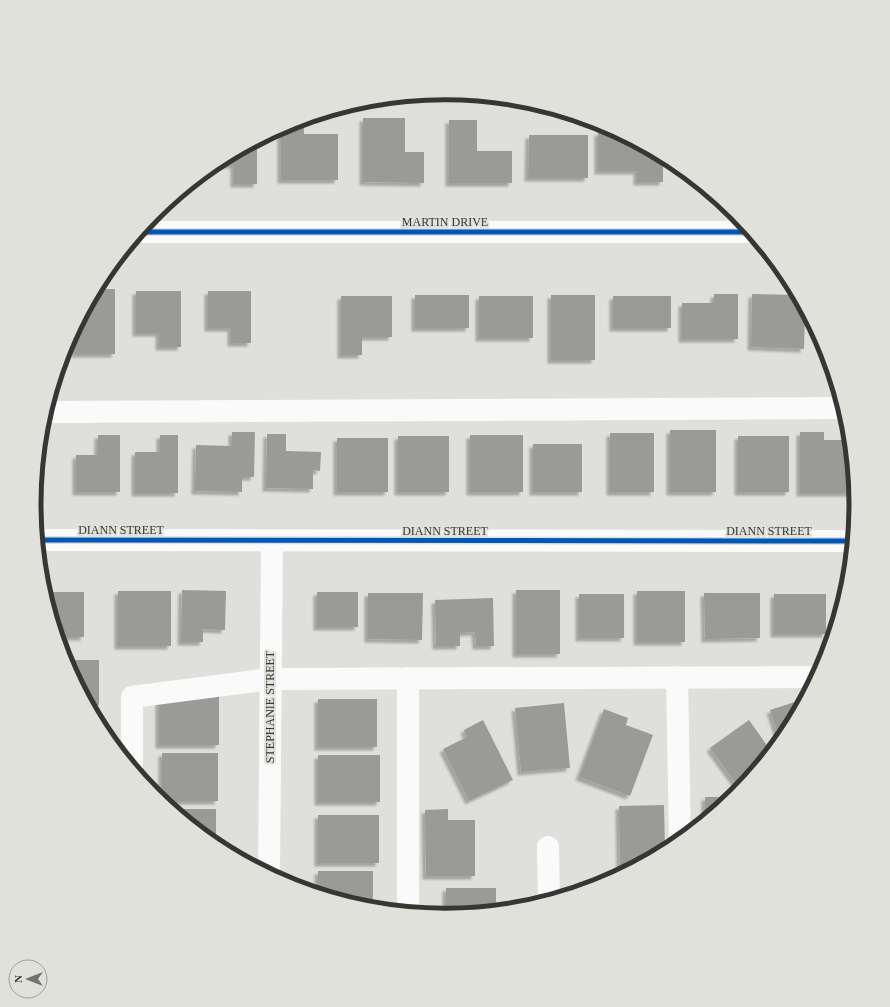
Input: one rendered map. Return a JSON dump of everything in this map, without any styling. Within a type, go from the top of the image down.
[{"type":"street","name":"MARTIN DRIVE","points":[[146,232],[744,232]]},
{"type":"street","points":[[52,412],[837,408]]},
{"type":"street","name":"DIANN STREET","points":[[43,540],[847,541]]},
{"type":"street","name":"STEPHANIE STREET","points":[[269,867],[272,541]]},
{"type":"street","points":[[132,759],[132,697],[270,679],[810,676]]},
{"type":"street","points":[[678,677],[680,832]]},
{"type":"street","points":[[408,678],[408,906]]},
{"type":"street","points":[[548,847],[549,894]]},
{"type":"building","points":[[363,118],[405,118],[405,152],[424,152],[424,183],[363,182]]},
{"type":"building","points":[[449,120],[477,120],[477,151],[512,151],[512,183],[449,183]]},
{"type":"building","points":[[304,125],[304,134],[338,134],[338,180],[281,180],[281,134]]},
{"type":"building","points":[[598,132],[605,132],[624,141],[663,164],[663,182],[637,182],[637,171],[598,171]]},
{"type":"building","points":[[529,135],[588,135],[588,178],[528,178]]},
{"type":"building","points":[[257,146],[257,184],[234,184],[234,165],[226,165]]},
{"type":"building","points":[[103,289],[115,289],[115,354],[75,354],[75,342],[95,301]]},
{"type":"building","points":[[136,291],[181,291],[181,347],[159,347],[159,333],[136,333]]},
{"type":"building","points":[[208,291],[251,291],[251,343],[231,343],[231,328],[208,328]]},
{"type":"building","points":[[714,294],[738,294],[738,339],[682,339],[682,303],[714,303]]},
{"type":"building","points":[[752,294],[791,295],[805,321],[804,349],[751,347]]},
{"type":"building","points":[[415,295],[469,295],[469,328],[415,328]]},
{"type":"building","points":[[551,295],[595,295],[595,360],[551,360]]},
{"type":"building","points":[[341,296],[392,296],[392,337],[362,337],[362,355],[341,355]]},
{"type":"building","points":[[479,296],[533,296],[533,338],[479,338]]},
{"type":"building","points":[[613,296],[671,296],[671,328],[613,328]]},
{"type":"building","points":[[670,430],[716,430],[716,492],[670,492]]},
{"type":"building","points":[[232,432],[255,432],[254,477],[242,477],[242,492],[195,491],[196,445],[232,446]]},
{"type":"building","points":[[800,432],[824,432],[824,440],[844,440],[849,493],[800,493]]},
{"type":"building","points":[[610,433],[654,433],[654,492],[610,492]]},
{"type":"building","points":[[267,434],[286,434],[286,451],[321,452],[320,471],[313,470],[313,489],[266,488]]},
{"type":"building","points":[[98,435],[120,435],[120,492],[76,492],[76,455],[98,455]]},
{"type":"building","points":[[160,435],[178,435],[178,493],[135,493],[135,452],[160,452]]},
{"type":"building","points":[[470,435],[523,435],[523,492],[470,492]]},
{"type":"building","points":[[398,436],[449,436],[449,492],[398,492]]},
{"type":"building","points":[[738,436],[789,436],[789,492],[738,492]]},
{"type":"building","points":[[337,438],[388,438],[388,492],[337,492]]},
{"type":"building","points":[[533,444],[582,444],[582,492],[533,492]]},
{"type":"building","points":[[182,590],[226,591],[225,630],[203,629],[203,642],[181,642]]},
{"type":"building","points":[[516,590],[560,590],[560,654],[516,654]]},
{"type":"building","points":[[118,591],[171,591],[171,646],[118,646]]},
{"type":"building","points":[[637,591],[685,591],[685,642],[637,642]]},
{"type":"building","points":[[51,592],[84,592],[84,637],[64,637]]},
{"type":"building","points":[[317,592],[358,592],[358,627],[317,627]]},
{"type":"building","points":[[368,593],[423,593],[422,640],[368,639]]},
{"type":"building","points":[[704,593],[760,593],[760,638],[705,639]]},
{"type":"building","points":[[579,594],[624,594],[624,638],[579,638]]},
{"type":"building","points":[[774,594],[826,594],[826,634],[774,634]]},
{"type":"building","points":[[493,598],[494,646],[476,646],[475,632],[460,633],[460,646],[436,646],[435,600]]},
{"type":"building","points":[[73,660],[99,660],[99,705],[95,705]]},
{"type":"building","points":[[159,696],[219,696],[219,745],[159,745]]},
{"type":"building","points":[[318,699],[377,699],[377,747],[318,747]]},
{"type":"building","points":[[797,701],[778,733],[770,710]]},
{"type":"building","points":[[564,703],[570,768],[521,772],[515,708]]},
{"type":"building","points":[[604,709],[628,718],[626,725],[653,735],[630,796],[579,777]]},
{"type":"building","points":[[483,720],[513,780],[469,801],[443,749],[467,737],[464,730]]},
{"type":"building","points":[[749,720],[768,746],[736,784],[710,748]]},
{"type":"building","points":[[162,753],[218,753],[218,801],[172,801],[162,792]]},
{"type":"building","points":[[318,755],[380,755],[380,802],[318,802]]},
{"type":"building","points":[[705,797],[722,797],[711,807],[705,812]]},
{"type":"building","points":[[664,805],[665,842],[622,867],[620,867],[619,806]]},
{"type":"building","points":[[181,809],[216,809],[216,836]]},
{"type":"building","points":[[448,809],[448,820],[475,820],[475,876],[426,876],[425,810]]},
{"type":"building","points":[[318,815],[379,815],[379,863],[318,863]]},
{"type":"building","points":[[318,871],[373,871],[373,901],[340,894],[318,887]]},
{"type":"building","points":[[446,888],[496,888],[496,904],[471,907],[432,908],[446,907]]},
{"type":"cycle path","points":[[146,232],[744,232]]},
{"type":"cycle path","points":[[43,540],[847,541]]}]
